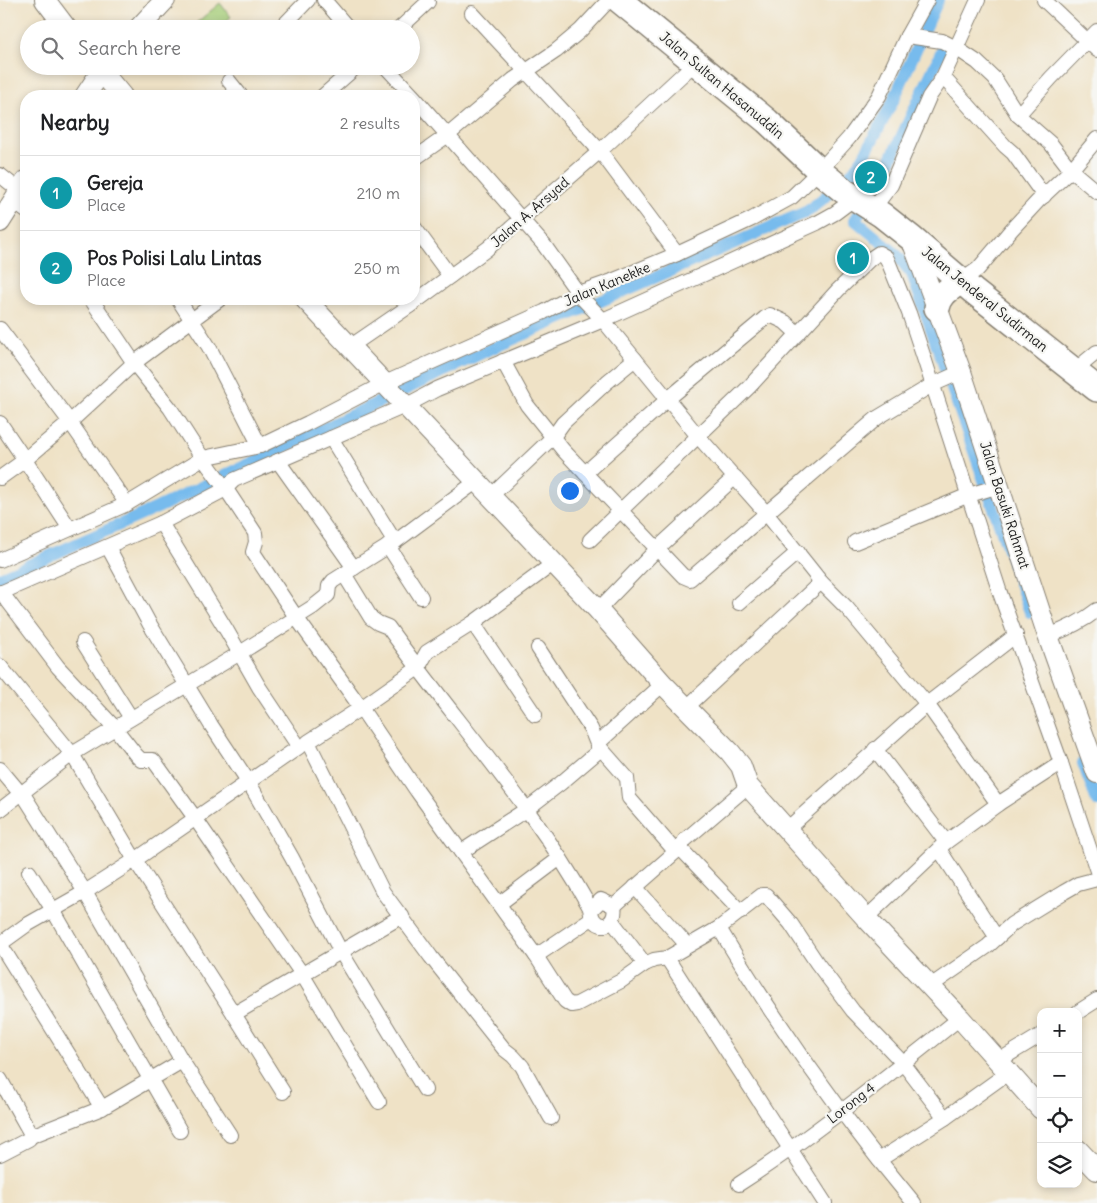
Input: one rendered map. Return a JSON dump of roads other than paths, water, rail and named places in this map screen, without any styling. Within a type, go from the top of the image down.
[{"type":"highway","name":"Jalan Sultan Hasanuddin","points":[[619,0],[767,121],[821,171],[859,200]]},
{"type":"highway","name":"Jalan Jenderal Sudirman","points":[[859,200],[911,238],[961,281],[1097,390]]},
{"type":"highway","points":[[937,308],[941,297],[947,290],[961,281]]},
{"type":"street","points":[[45,0],[60,20]]},
{"type":"street","points":[[146,20],[165,0]]},
{"type":"street","points":[[289,20],[308,0]]},
{"type":"street","points":[[324,0],[341,20]]},
{"type":"street","points":[[420,155],[448,135],[513,80],[528,71],[580,31],[609,0]]},
{"type":"street","points":[[0,560],[127,504],[205,461],[260,446],[308,423],[395,394],[437,390],[816,223],[891,185],[929,97],[943,77],[978,0]]},
{"type":"street","points":[[1018,115],[1051,78],[1094,40],[1044,0]]},
{"type":"street","points":[[409,20],[428,2]]},
{"type":"street","name":"Jalan Kanekke","points":[[395,394],[544,312],[579,295],[677,254],[752,219],[792,197],[821,171],[849,138],[879,96],[923,2]]},
{"type":"street","points":[[472,12],[600,151],[677,254]]},
{"type":"street","points":[[908,36],[942,41],[977,62],[995,79],[1018,115],[1051,144],[1071,170],[1097,192]]},
{"type":"street","name":"Jalan A. Arsyad","points":[[420,294],[450,276],[487,248],[600,151],[696,62]]},
{"type":"street","points":[[88,90],[96,75]]},
{"type":"street","points":[[106,75],[117,90]]},
{"type":"street","points":[[330,90],[346,75]]},
{"type":"street","points":[[393,75],[407,90]]},
{"type":"street","points":[[943,77],[1005,146],[1014,153],[1044,196]]},
{"type":"street","points":[[229,80],[236,90]]},
{"type":"street","points":[[420,105],[544,244],[579,295],[600,317],[697,435],[766,513],[821,582],[847,608],[927,704],[998,804]]},
{"type":"street","points":[[961,281],[978,270],[1012,229],[1071,170],[1097,139]]},
{"type":"street","points":[[0,175],[20,195]]},
{"type":"street","points":[[0,222],[20,197]]},
{"type":"street","points":[[420,235],[450,276]]},
{"type":"street","name":"Jalan Basuki Rahmat","points":[[911,238],[937,308],[994,488],[1097,773]]},
{"type":"street","points":[[590,540],[620,509],[749,387],[838,290],[870,259],[879,253],[883,254],[888,261],[906,304],[1000,594],[1061,763],[1097,871]]},
{"type":"street","points":[[95,305],[134,363],[170,408],[255,533],[256,542],[252,552],[254,555],[362,708],[388,749],[536,956],[565,1001],[571,1005],[586,1001],[646,964],[654,960],[667,958],[719,928],[762,895],[766,896],[774,902],[791,924],[834,987],[853,1011],[904,1063],[945,1118]]},
{"type":"street","points":[[182,305],[231,388],[260,446]]},
{"type":"street","points":[[0,478],[25,460],[70,422],[134,363],[212,305]]},
{"type":"street","points":[[311,305],[598,610],[663,684],[730,752],[741,766],[748,786],[786,830],[929,987],[960,1018],[1037,1105]]},
{"type":"street","name":"Jalan A. Arsyad","points":[[351,346],[402,305]]},
{"type":"street","points":[[585,473],[668,399],[770,315],[784,322],[798,334]]},
{"type":"street","points":[[0,329],[70,422],[127,504]]},
{"type":"street","points":[[1074,371],[1097,352]]},
{"type":"street","points":[[491,496],[553,437],[563,422],[635,359]]},
{"type":"street","points":[[503,361],[527,405],[553,437],[683,576],[690,579],[877,418],[932,384],[957,374]]},
{"type":"street","points":[[379,1102],[302,974],[157,765],[152,760],[140,758],[115,728],[58,667],[1,592],[161,523],[224,488],[234,480],[371,420],[395,394]]},
{"type":"street","points":[[0,423],[70,529]]},
{"type":"street","points":[[331,438],[421,597]]},
{"type":"street","points":[[278,461],[349,571],[371,618],[388,627],[527,809],[574,879],[598,924],[605,925],[612,921],[616,914],[614,906]]},
{"type":"street","points":[[598,610],[658,548],[735,477]]},
{"type":"street","points":[[0,810],[72,754],[240,653],[322,601],[329,593],[330,584],[392,544],[477,480]]},
{"type":"street","points":[[856,542],[969,494],[994,488]]},
{"type":"street","points":[[161,523],[259,687],[304,744],[383,892],[431,957],[504,1049],[518,1060],[551,1118]]},
{"type":"street","points":[[108,547],[149,623],[211,725],[248,781],[292,858],[341,952],[425,1090]]},
{"type":"street","points":[[739,604],[798,552]]},
{"type":"street","points":[[102,1108],[0,944],[25,926],[135,860],[248,781],[362,708],[418,668],[426,652],[472,623],[554,563]]},
{"type":"street","points":[[686,708],[821,582]]},
{"type":"street","points":[[1048,636],[1068,629],[1085,620],[1097,610]]},
{"type":"street","points":[[472,623],[535,715]]},
{"type":"street","points":[[786,830],[927,704],[1016,635]]},
{"type":"street","points":[[83,642],[131,718]]},
{"type":"street","points":[[538,648],[599,746],[627,778],[628,798],[741,912]]},
{"type":"street","points":[[0,666],[72,754],[135,860],[283,1092]]},
{"type":"street","points":[[461,852],[527,809],[561,784],[663,684]]},
{"type":"street","points":[[876,749],[942,846],[997,938]]},
{"type":"street","points":[[866,918],[942,846],[998,804],[1061,763]]},
{"type":"street","points":[[0,769],[22,794],[84,892],[182,1061],[230,1135]]},
{"type":"street","points":[[614,906],[678,849],[685,840],[748,786]]},
{"type":"street","points":[[499,904],[560,858]]},
{"type":"street","points":[[28,872],[53,910],[180,1131]]},
{"type":"street","points":[[929,987],[997,938],[1012,924],[1078,884],[1097,879]]},
{"type":"street","points":[[635,887],[687,946]]},
{"type":"street","points":[[536,956],[591,914],[601,900],[614,906]]},
{"type":"street","points":[[234,1014],[402,916]]},
{"type":"street","points":[[612,921],[646,964]]},
{"type":"street","points":[[719,928],[787,1035],[841,1111],[914,1203]]},
{"type":"street","points":[[667,958],[790,1149],[803,1166],[825,1203]]},
{"type":"street","points":[[1082,1009],[1097,1000]]},
{"type":"street","name":"Lorong 4","points":[[739,1184],[841,1111],[960,1018]]},
{"type":"street","points":[[879,1160],[945,1118],[1037,1038]]},
{"type":"street","points":[[0,1154],[31,1136],[102,1108],[182,1061]]},
{"type":"street","points":[[0,1079],[31,1131],[31,1136]]},
{"type":"street","points":[[1082,1154],[1097,1170]]},
{"type":"waterway","points":[[0,578],[157,508],[486,351],[808,211],[848,178],[863,158],[893,101],[938,0]]},
{"type":"waterway","points":[[944,46],[880,182],[855,220],[896,254],[912,274],[1030,612]]},
{"type":"waterway","points":[[1083,763],[1097,801]]},
{"type":"place","name":"Pos Polisi Lalu Lintas","points":[[871,177]]},
{"type":"place","name":"Gereja","points":[[853,258]]}]
